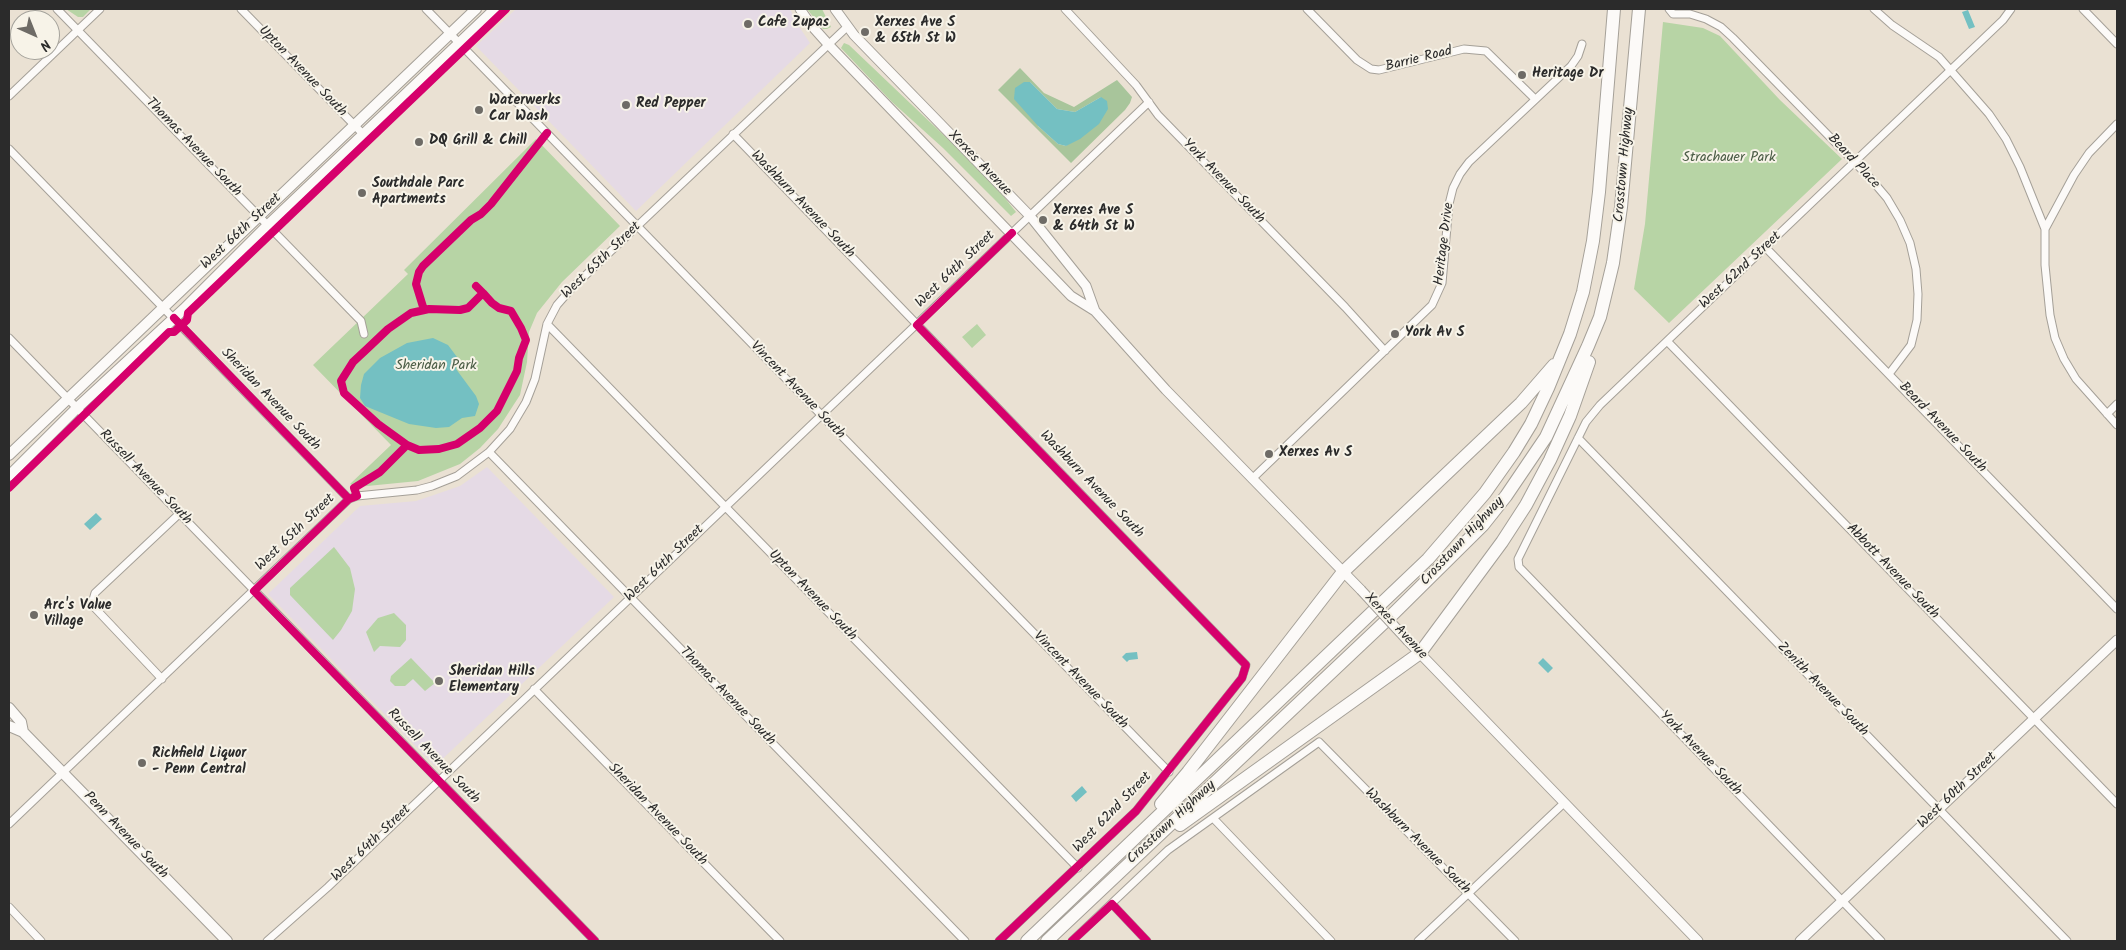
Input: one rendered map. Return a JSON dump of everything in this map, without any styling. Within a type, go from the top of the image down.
[{"type":"highway","name":"Crosstown Highway","points":[[1027,941],[1378,607],[1458,526],[1485,494],[1514,452],[1530,424],[1562,356],[1583,292],[1593,241],[1599,192],[1614,9]]},
{"type":"highway","name":"Crosstown Highway","points":[[1047,941],[1390,617],[1483,525],[1506,496],[1546,437],[1575,378],[1600,317],[1618,236],[1639,9]]},
{"type":"highway","points":[[1126,866],[1225,791],[1420,653],[1502,542],[1526,505],[1550,460],[1584,379],[1600,317]]},
{"type":"highway","points":[[1118,855],[1188,772],[1344,572],[1522,403],[1562,356]]},
{"type":"main road","name":"West 66th Street","points":[[9,455],[476,9]]},
{"type":"main road","name":"West 66th Street","points":[[9,476],[77,408],[174,318],[268,225],[495,9]]},
{"type":"main road","name":"Penn Avenue South","points":[[9,708],[21,722],[23,732]]},
{"type":"main road","name":"Penn Avenue South","points":[[9,726],[23,732],[227,941]]},
{"type":"street","name":"Thomas Avenue South","points":[[57,9],[361,321],[364,334]]},
{"type":"street","points":[[9,96],[100,9]]},
{"type":"street","name":"Upton Avenue South","points":[[241,9],[363,134]]},
{"type":"street","name":"Vincent Avenue South","points":[[426,9],[1169,772]]},
{"type":"street","points":[[800,9],[828,44]]},
{"type":"street","points":[[835,9],[847,27]]},
{"type":"street","name":"York Avenue South","points":[[1065,9],[1136,85],[1158,115],[1385,351]]},
{"type":"street","name":"Barrie Road","points":[[1307,9],[1357,60],[1371,69],[1379,70],[1464,49],[1486,51],[1536,99]]},
{"type":"street","points":[[1874,9],[1892,25],[1932,51],[1989,114],[2006,139],[2020,167],[2045,229],[2046,273],[2050,315],[2055,338],[2064,359],[2076,379],[2117,425]]},
{"type":"street","name":"West 62nd Street","points":[[1519,567],[1518,559],[1521,550],[1586,422],[1600,405],[2004,20],[2011,9]]},
{"type":"street","points":[[2083,9],[2117,44]]},
{"type":"street","name":"Beard Place","points":[[1671,11],[1690,14],[1721,27],[1887,198],[1900,220],[1910,244],[1916,269],[1918,294],[1917,320],[1911,345],[1889,374]]},
{"type":"street","name":"West 65th Street","points":[[9,824],[349,499],[357,496],[416,490],[432,486],[457,476],[489,452],[510,429],[526,402],[535,379],[547,324],[557,305],[571,289],[847,27]]},
{"type":"street","name":"Xerxes Avenue","points":[[847,27],[1030,216],[1086,286],[1095,311]]},
{"type":"street","name":"Xerxes Avenue","points":[[828,44],[1071,296],[1095,311],[1166,390],[1344,572],[1408,641],[1698,941]]},
{"type":"street","name":"Heritage Drive","points":[[1252,479],[1261,468],[1423,314],[1438,294],[1444,270],[1449,204],[1453,188],[1460,174],[1469,162],[1571,66],[1578,56],[1582,44]]},
{"type":"street","name":"West 64th Street","points":[[267,941],[328,886],[1149,102]]},
{"type":"street","points":[[2045,229],[2074,175],[2089,154],[2117,124]]},
{"type":"street","name":"Washburn Avenue South","points":[[733,134],[1246,665]]},
{"type":"street","name":"Sheridan Avenue South","points":[[9,149],[349,499]]},
{"type":"street","name":"Beard Avenue South","points":[[1766,248],[2117,609]]},
{"type":"street","name":"Upton Avenue South","points":[[547,324],[1078,868]]},
{"type":"street","name":"Russell Avenue South","points":[[9,338],[595,941]]},
{"type":"street","name":"Abbott Avenue South","points":[[1667,341],[2117,804]]},
{"type":"street","points":[[2106,414],[2117,404]]},
{"type":"street","name":"Zenith Avenue South","points":[[1578,438],[2067,941]]},
{"type":"street","name":"Thomas Avenue South","points":[[489,452],[965,941]]},
{"type":"street","points":[[162,679],[94,607],[93,600],[96,593],[180,514]]},
{"type":"street","name":"York Avenue South","points":[[1519,567],[1881,941]]},
{"type":"street","name":"West 60th Street","points":[[1800,941],[2117,640]]},
{"type":"street","name":"West 62nd Street","points":[[999,941],[1136,811],[1242,678],[1246,665]]},
{"type":"street","name":"Sheridan Avenue South","points":[[534,689],[780,941]]},
{"type":"street","name":"Washburn Avenue South","points":[[1213,818],[1319,742],[1515,941]]},
{"type":"street","points":[[1418,941],[1564,803]]},
{"type":"street","points":[[1072,941],[1168,850],[1213,818],[1331,941]]},
{"type":"street","points":[[1112,904],[1148,941]]},
{"type":"street","points":[[9,907],[41,941]]},
{"type":"shaded area","points":[[516,9],[790,9],[810,43],[636,211],[476,46]]},
{"type":"shaded area","name":"Sheridan Hills Elementary","points":[[487,467],[614,597],[435,766],[268,594],[360,506],[416,501],[460,486]]},
{"type":"green space","points":[[66,9],[91,9],[83,17],[78,17]]},
{"type":"green space","points":[[807,9],[822,9],[831,27],[823,29]]},
{"type":"green space","name":"Strachauer Park","points":[[1663,22],[1703,28],[1720,36],[1780,100],[1842,159],[1669,323],[1634,289],[1645,224]]},
{"type":"green space","points":[[844,43],[849,45],[953,144],[1001,193],[1016,212],[1011,216],[943,148],[892,102],[841,48]]},
{"type":"green space","points":[[1020,68],[1044,93],[1074,107],[1117,80],[1132,97],[1125,110],[1071,163],[998,90]],"holes":[[[1030,82],[1057,109],[1075,112],[1101,97],[1066,146],[1058,144],[1038,126]]]},
{"type":"green space","name":"Sheridan Park","points":[[536,139],[620,226],[562,282],[537,313],[529,332],[527,362],[520,395],[498,429],[480,448],[460,464],[418,481],[357,487],[350,484],[391,445],[313,365],[408,274],[404,270]]},
{"type":"green space","points":[[977,324],[986,335],[972,348],[962,337]]},
{"type":"green space","points":[[334,547],[350,568],[355,589],[352,611],[333,640],[290,595],[290,588]]},
{"type":"green space","points":[[394,613],[406,625],[406,640],[400,647],[380,646],[374,652],[366,632],[378,618]]},
{"type":"green space","points":[[411,658],[435,683],[425,691],[413,679],[405,686],[395,686],[390,681],[391,676]]},
{"type":"water","points":[[1968,10],[1975,27],[1969,29],[1962,12]]},
{"type":"water","points":[[1024,82],[1030,82],[1057,109],[1075,112],[1101,97],[1107,101],[1108,109],[1099,124],[1080,139],[1066,146],[1058,144],[1038,126],[1014,99],[1015,88]]},
{"type":"water","points":[[433,338],[448,345],[457,357],[456,369],[476,396],[479,404],[475,416],[462,418],[449,427],[436,428],[409,424],[365,406],[360,398],[364,374],[380,358],[407,343]]},
{"type":"water","points":[[96,513],[102,519],[90,530],[84,524]]},
{"type":"water","points":[[1137,652],[1138,659],[1127,662],[1122,657],[1126,653]]},
{"type":"water","points":[[1543,658],[1553,668],[1548,673],[1538,663]]},
{"type":"water","points":[[1082,786],[1087,792],[1076,802],[1071,796]]},
{"type":"cycle path","points":[[9,488],[169,332],[174,332],[187,320],[188,313],[506,9]]},
{"type":"cycle path","points":[[424,310],[416,284],[419,272],[423,266],[471,220],[481,214],[491,204],[547,133]]},
{"type":"cycle path","points":[[999,941],[1136,811],[1242,678],[1246,665],[917,325],[1012,233]]},
{"type":"cycle path","points":[[476,286],[483,293],[492,303],[499,308],[511,311],[521,328],[526,340],[519,358],[517,371],[497,411],[480,428],[457,444],[439,449],[419,450],[407,445],[378,424],[344,393],[341,381],[353,362],[388,329],[411,313],[429,309],[460,310],[468,308],[483,293]]},
{"type":"cycle path","points":[[174,318],[349,499]]},
{"type":"cycle path","points":[[407,445],[380,472],[354,488],[357,496],[349,499],[254,591],[595,941]]},
{"type":"cycle path","points":[[1072,941],[1112,904],[1147,941]]},
{"type":"place","name":"Cafe Zupas","points":[[748,24]]},
{"type":"place","name":"Xerxes Ave S & 65th St W","points":[[865,32]]},
{"type":"place","name":"Heritage Dr","points":[[1522,75]]},
{"type":"place","name":"Red Pepper","points":[[626,105]]},
{"type":"place","name":"Waterwerks Car Wash","points":[[479,110]]},
{"type":"place","name":"DQ Grill & Chill","points":[[419,142]]},
{"type":"place","name":"Southdale Parc Apartments","points":[[362,193]]},
{"type":"place","name":"Xerxes Ave S & 64th St W","points":[[1043,220]]},
{"type":"place","name":"York Av S","points":[[1395,334]]},
{"type":"place","name":"Xerxes Av S","points":[[1269,454]]},
{"type":"place","name":"Arc's Value Village","points":[[34,615]]},
{"type":"place","name":"Sheridan Hills Elementary","points":[[439,681]]},
{"type":"place","name":"Richfield Liquor - Penn Central","points":[[142,763]]}]
